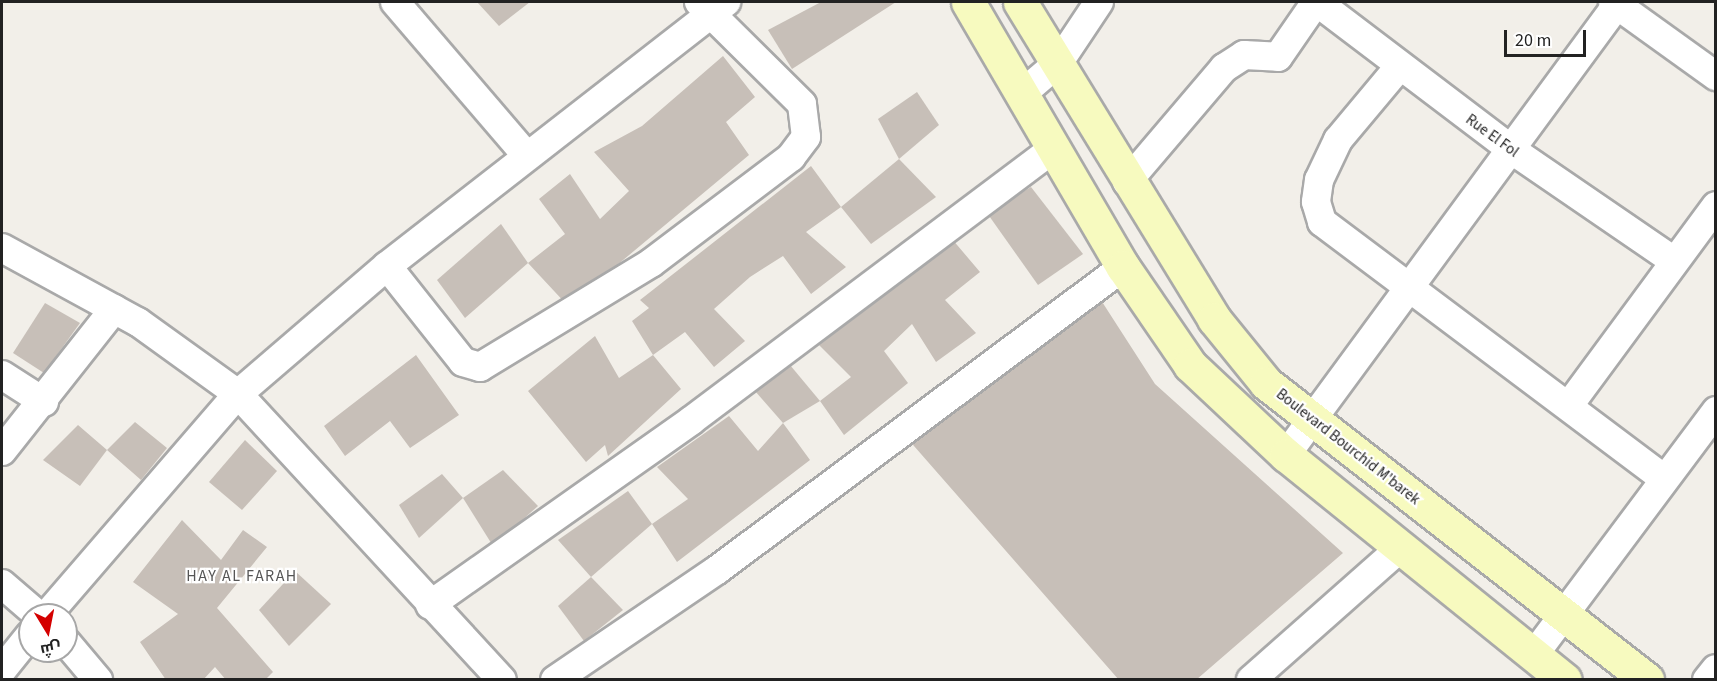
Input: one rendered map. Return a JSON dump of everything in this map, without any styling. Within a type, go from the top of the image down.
[{"type":"main road","points":[[968,2],[1024,92],[1053,149],[1123,267],[1190,365],[1286,455],[1565,680]]},
{"type":"main road","name":"Boulevard Bourchid M'barek","points":[[1020,2],[1059,62],[1127,182],[1214,320],[1266,383],[1647,680]]},
{"type":"street","points":[[395,2],[526,155]]},
{"type":"street","points":[[1024,92],[1059,62],[1099,2]]},
{"type":"street","points":[[1127,182],[1224,68],[1244,55],[1278,57],[1317,2]]},
{"type":"street","name":"Rue El Fol","points":[[1317,2],[1399,67],[1509,148],[1674,261]]},
{"type":"street","points":[[1286,455],[1616,2],[1716,76]]},
{"type":"street","points":[[57,603],[238,394],[387,266],[712,6],[802,104],[806,136],[791,157],[651,263],[480,367],[463,362],[387,266]]},
{"type":"street","points":[[1399,67],[1338,140],[1319,180],[1316,202],[1322,222],[1407,288],[1570,404],[1663,478]]},
{"type":"street","points":[[430,605],[692,420],[1053,149]]},
{"type":"street","points":[[1570,404],[1716,206]]},
{"type":"street","points":[[2,248],[114,309],[195,358],[238,394],[430,605],[502,680]]},
{"type":"street","points":[[555,680],[717,570],[1123,267]]},
{"type":"street","points":[[2,451],[44,402],[114,309]]},
{"type":"street","points":[[2,375],[44,402]]},
{"type":"street","points":[[1533,656],[1663,478],[1716,411]]},
{"type":"street","points":[[1251,680],[1400,548]]},
{"type":"street","points":[[2,584],[25,603]]},
{"type":"street","points":[[2,670],[18,650]]},
{"type":"street","points":[[78,656],[98,680]]},
{"type":"street","points":[[1707,680],[1716,669]]},
{"type":"building","points":[[477,2],[530,2],[499,26]]},
{"type":"building","points":[[821,2],[896,2],[792,69],[768,30]]},
{"type":"building","points":[[723,56],[755,97],[726,122],[749,155],[568,306],[528,263],[565,234],[539,199],[570,174],[600,219],[629,191],[594,152],[642,126]]},
{"type":"building","points":[[917,92],[939,125],[899,159],[878,119]]},
{"type":"building","points":[[899,159],[936,197],[871,244],[841,207]]},
{"type":"building","points":[[811,166],[841,207],[806,232],[846,267],[811,294],[783,256],[750,277],[714,309],[745,341],[714,367],[685,332],[653,355],[632,321],[649,308],[640,300]]},
{"type":"building","points":[[1031,187],[1083,254],[1038,285],[987,213]]},
{"type":"building","points":[[501,224],[528,263],[465,318],[437,280]]},
{"type":"building","points":[[952,239],[980,272],[945,300],[976,333],[936,362],[912,324],[884,351],[908,383],[844,435],[820,401],[851,377],[813,339],[890,290]]},
{"type":"building","points":[[1097,294],[1155,384],[1343,553],[1196,680],[1119,680],[907,438]]},
{"type":"building","points":[[45,303],[80,323],[44,373],[13,353]]},
{"type":"building","points":[[595,336],[619,378],[653,355],[681,389],[608,456],[605,445],[586,462],[528,391]]},
{"type":"building","points":[[416,355],[459,415],[410,448],[390,421],[345,456],[324,426]]},
{"type":"building","points":[[790,365],[820,401],[783,423],[755,391]]},
{"type":"building","points":[[729,416],[758,451],[783,423],[810,460],[677,562],[652,524],[688,499],[657,467]]},
{"type":"building","points":[[135,422],[167,448],[141,480],[107,450]]},
{"type":"building","points":[[78,425],[107,450],[80,486],[43,460]]},
{"type":"building","points":[[245,440],[277,471],[242,510],[209,482]]},
{"type":"building","points":[[503,470],[538,506],[493,546],[463,498]]},
{"type":"building","points":[[442,474],[463,498],[419,538],[399,505]]},
{"type":"building","points":[[628,491],[652,524],[591,577],[558,540]]},
{"type":"building","points":[[182,520],[221,560],[243,530],[267,547],[217,608],[273,672],[265,680],[226,680],[215,667],[203,680],[166,680],[140,642],[178,614],[133,582]]},
{"type":"building","points":[[295,571],[331,604],[289,646],[259,610]]},
{"type":"building","points":[[591,577],[623,610],[584,641],[558,606]]},
{"type":"district","name":"HAY AL FARAH","points":[[242,576]]}]
